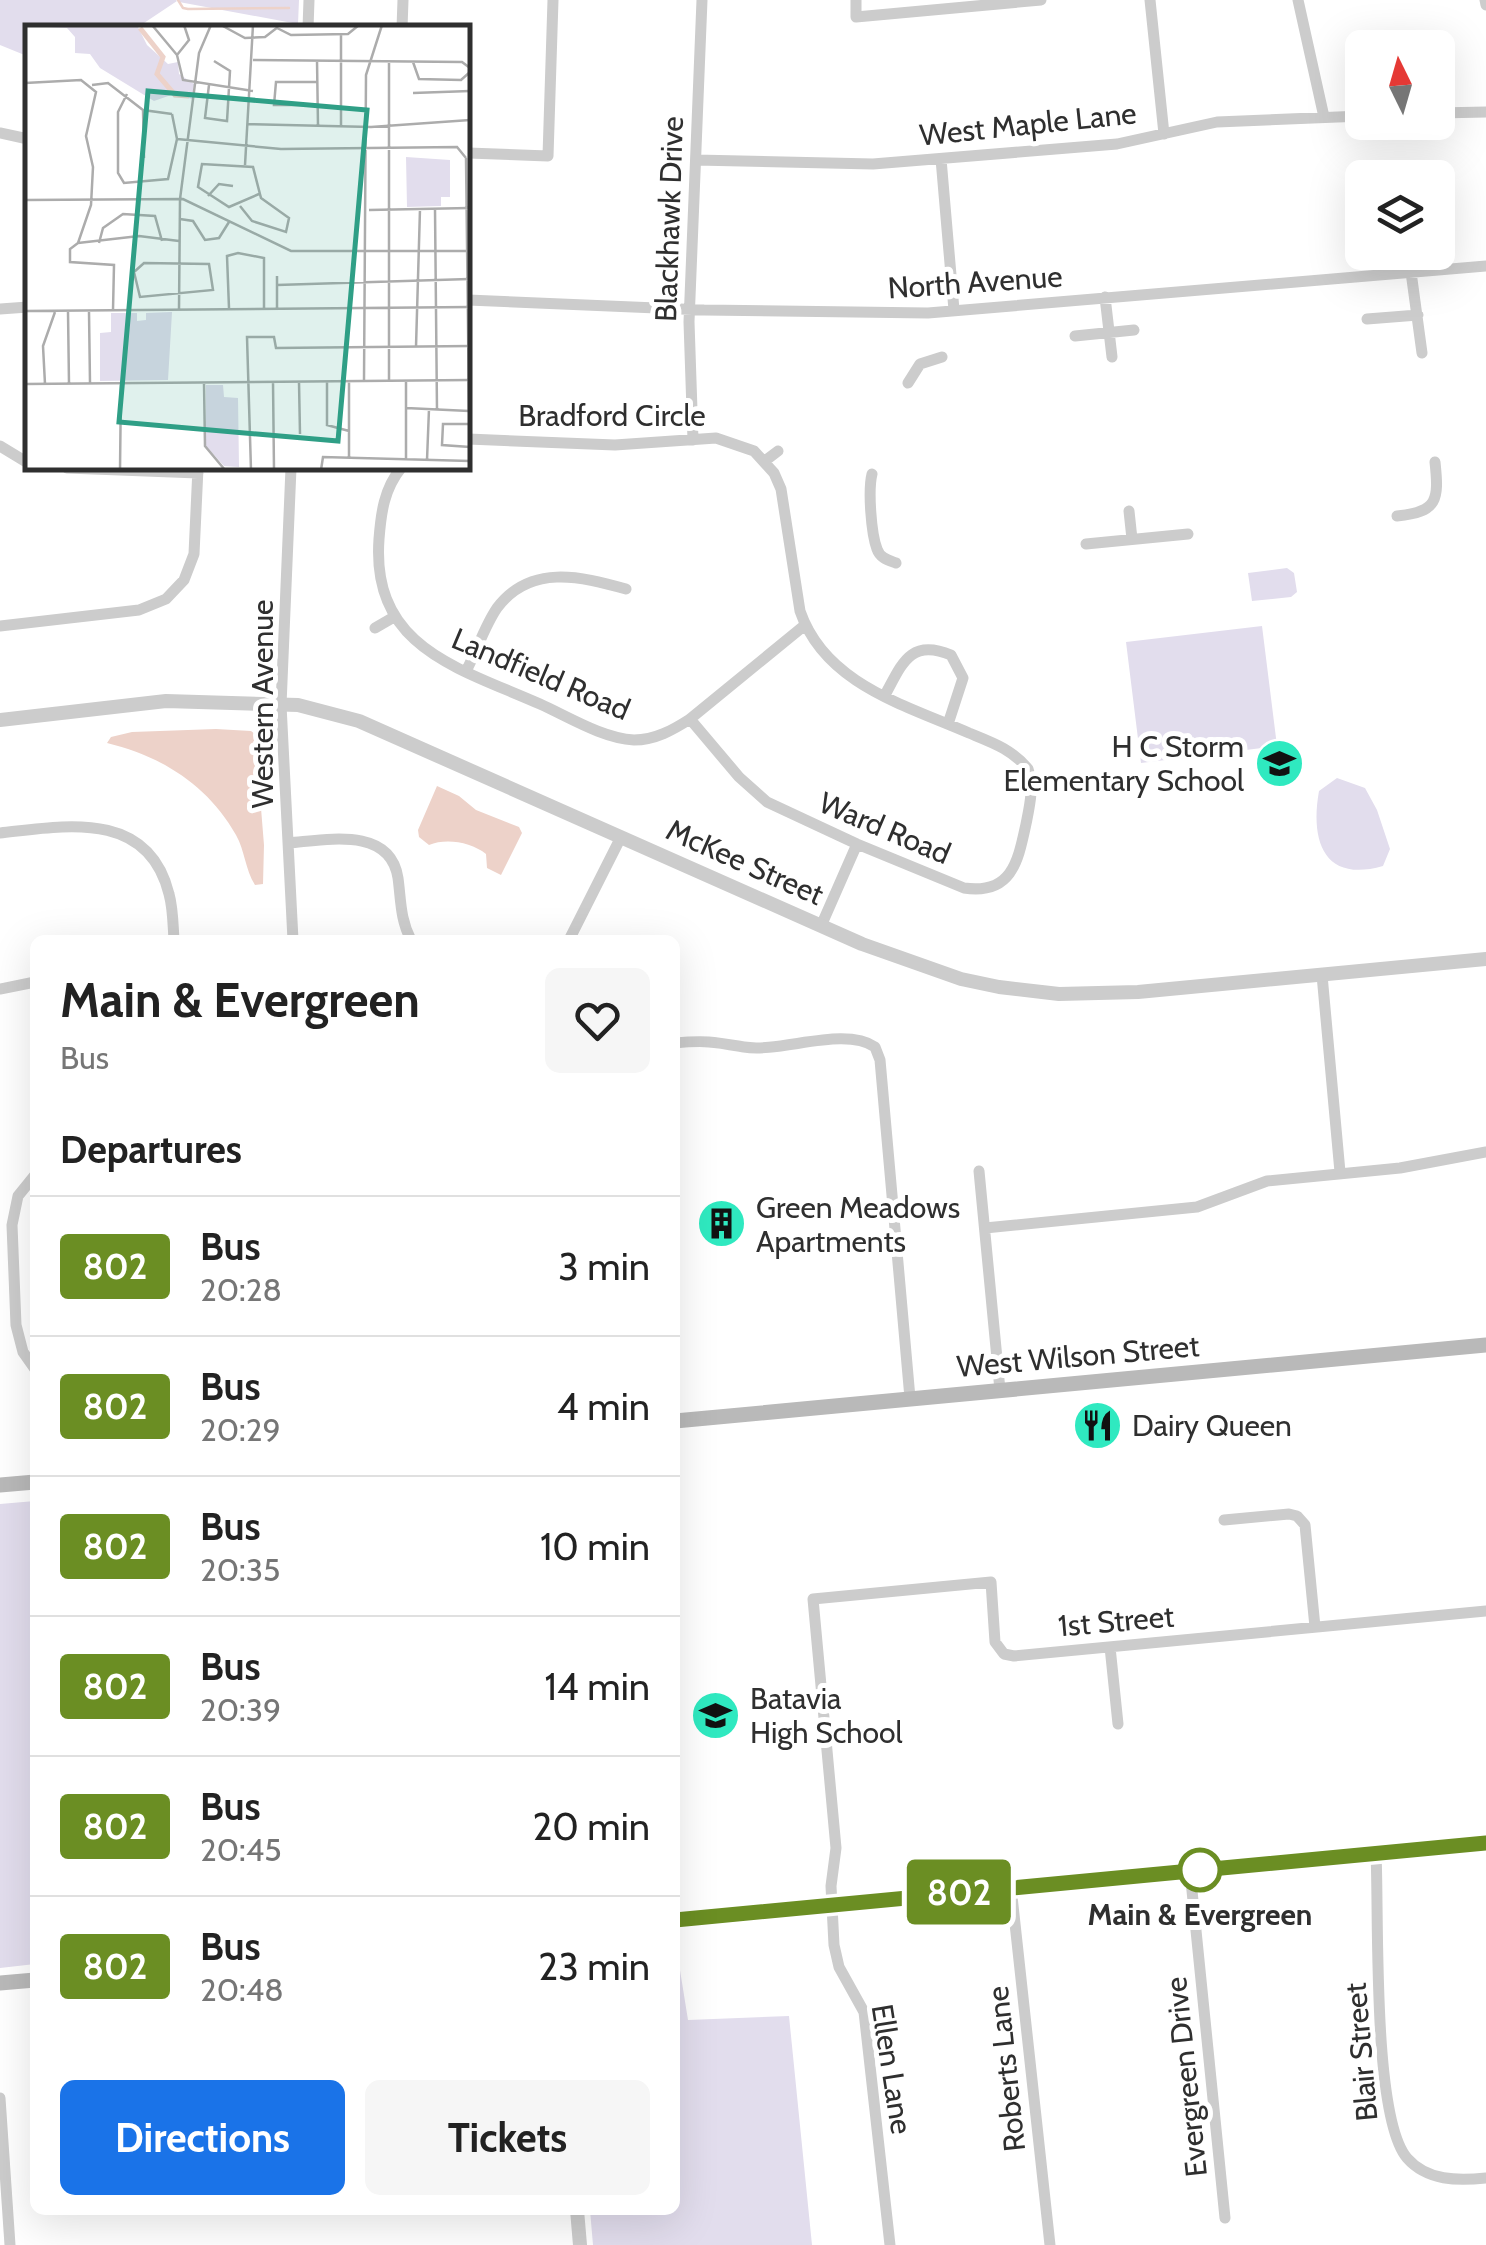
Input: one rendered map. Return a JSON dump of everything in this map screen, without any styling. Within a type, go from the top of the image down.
[{"type":"main road","name":"West Wilson Street","points":[[680,1421],[1486,1346]]},
{"type":"main road","points":[[0,1486],[30,1483]]},
{"type":"main road","points":[[680,1920],[1486,1843]]},
{"type":"main road","points":[[0,1983],[30,1980]]},
{"type":"street","points":[[402,25],[403,0]]},
{"type":"street","points":[[470,152],[548,156],[554,0]]},
{"type":"street","name":"Blackhawk Drive","points":[[694,440],[690,310],[702,0]]},
{"type":"street","points":[[856,0],[856,16],[1041,0]]},
{"type":"street","points":[[1150,0],[1164,134]]},
{"type":"street","points":[[1298,0],[1324,117]]},
{"type":"street","points":[[1455,113],[1486,112]]},
{"type":"street","name":"West Maple Lane","points":[[696,160],[856,164],[941,159],[1117,144],[1233,120],[1345,116]]},
{"type":"street","points":[[0,133],[25,137]]},
{"type":"street","points":[[941,159],[954,310]]},
{"type":"street","name":"North Avenue","points":[[470,300],[883,315],[1486,266]]},
{"type":"street","points":[[1411,272],[1422,354]]},
{"type":"street","points":[[1105,297],[1112,357]]},
{"type":"street","points":[[0,309],[25,307]]},
{"type":"street","points":[[1367,319],[1418,315]]},
{"type":"street","points":[[1075,336],[1134,330]]},
{"type":"street","points":[[908,383],[920,364],[942,357]]},
{"type":"street","name":"Bradford Circle","points":[[470,439],[615,445],[728,440],[754,451],[765,461]]},
{"type":"street","points":[[778,451],[765,461],[782,489],[794,588],[805,625],[835,666],[860,684],[885,696],[948,724],[962,678],[951,655],[934,648],[919,650],[905,659],[885,696]]},
{"type":"street","points":[[1397,516],[1418,514],[1432,505],[1438,488],[1434,462]]},
{"type":"street","points":[[0,626],[139,610],[166,599],[184,580],[194,554],[198,470]]},
{"type":"street","name":"Western Avenue","points":[[291,470],[281,705],[293,935]]},
{"type":"street","name":"Landfield Road","points":[[399,470],[391,480],[382,510],[378,557],[383,594],[394,618],[417,645],[466,672],[611,736],[648,739],[690,719],[805,625]]},
{"type":"street","points":[[872,474],[869,486],[876,549],[884,559],[896,562]]},
{"type":"street","points":[[1128,512],[1132,539]]},
{"type":"street","points":[[1086,544],[1188,534]]},
{"type":"street","points":[[466,672],[496,610],[530,582],[561,574],[626,589]]},
{"type":"street","points":[[375,628],[394,618]]},
{"type":"street","name":"McKee Street","points":[[0,720],[166,701],[298,705],[359,721],[821,926],[962,979],[1037,992],[1138,992],[1486,959]]},
{"type":"street","name":"Ward Road","points":[[690,719],[739,777],[767,802],[946,882],[978,890],[1004,880],[1015,867],[1032,791],[1028,768],[1015,755],[948,724]]},
{"type":"street","points":[[0,834],[79,824],[120,834],[153,860],[163,877],[170,896],[174,935]]},
{"type":"street","points":[[572,935],[621,837]]},
{"type":"street","points":[[289,843],[352,839],[378,846],[396,870],[402,920],[410,935]]},
{"type":"street","points":[[821,926],[857,844]]},
{"type":"street","points":[[1322,975],[1340,1172]]},
{"type":"street","points":[[0,990],[30,983]]},
{"type":"street","points":[[680,1043],[710,1040],[745,1047],[856,1039],[875,1048],[880,1060],[910,1398]]},
{"type":"street","points":[[985,1228],[1197,1207],[1267,1181],[1400,1168],[1486,1152]]},
{"type":"street","points":[[979,1171],[1000,1390]]},
{"type":"street","points":[[30,1179],[18,1196],[12,1225],[16,1325],[30,1362]]},
{"type":"street","points":[[1224,1520],[1289,1514],[1305,1525],[1315,1627]]},
{"type":"street","name":"1st Street","points":[[813,1599],[992,1582],[995,1642],[1004,1654],[1486,1611]]},
{"type":"street","name":"Ellen Lane","points":[[813,1599],[836,1848],[834,1946],[866,2023],[890,2245]]},
{"type":"street","points":[[1110,1647],[1118,1724]]},
{"type":"street","name":"Blair Street","points":[[1376,1853],[1380,2002],[1393,2134],[1408,2159],[1434,2175],[1464,2180],[1486,2178]]},
{"type":"street","name":"Evergreen Drive","points":[[1190,1871],[1225,2218]]},
{"type":"street","name":"Roberts Lane","points":[[1011,1887],[1050,2245]]},
{"type":"street","points":[[0,2098],[10,2245]]},
{"type":"street","points":[[577,2215],[580,2245]]},
{"type":"shaded area","points":[[0,0],[177,1],[141,25],[25,25],[25,55],[0,45]]},
{"type":"shaded area","points":[[299,0],[298,24],[179,2]]},
{"type":"shaded area","points":[[1287,568],[1294,573],[1297,592],[1291,597],[1252,601],[1248,573]]},
{"type":"shaded area","points":[[1262,626],[1277,746],[1141,763],[1126,642]]},
{"type":"shaded area","points":[[216,729],[255,734],[264,845],[263,884],[255,885],[236,835],[197,787],[146,756],[107,743],[111,737],[132,732]]},
{"type":"shaded area","points":[[1337,778],[1365,788],[1377,810],[1390,849],[1383,866],[1347,868],[1334,863],[1326,854],[1317,826],[1319,791]]},
{"type":"shaded area","points":[[437,786],[459,796],[476,810],[519,827],[522,833],[501,875],[487,868],[486,854],[473,847],[451,842],[429,845],[419,837],[418,830]]},
{"type":"shaded area","points":[[30,1501],[30,1965],[0,1968],[0,1504]]},
{"type":"shaded area","points":[[680,1970],[688,2020],[789,2016],[812,2245],[593,2245],[590,2215],[680,2215]]},
{"type":"waterway","points":[[178,0],[188,9],[289,8]]},
{"type":"bus line","name":"802","points":[[680,1920],[1486,1843]]},
{"type":"place","name":"H C Storm Elementary School","points":[[1279,763]]},
{"type":"place","name":"Green Meadows Apartments","points":[[721,1224]]},
{"type":"place","name":"Dairy Queen","points":[[1097,1425]]},
{"type":"place","name":"Batavia High School","points":[[715,1715]]},
{"type":"place","name":"Main & Evergreen","points":[[1200,1870]]}]
